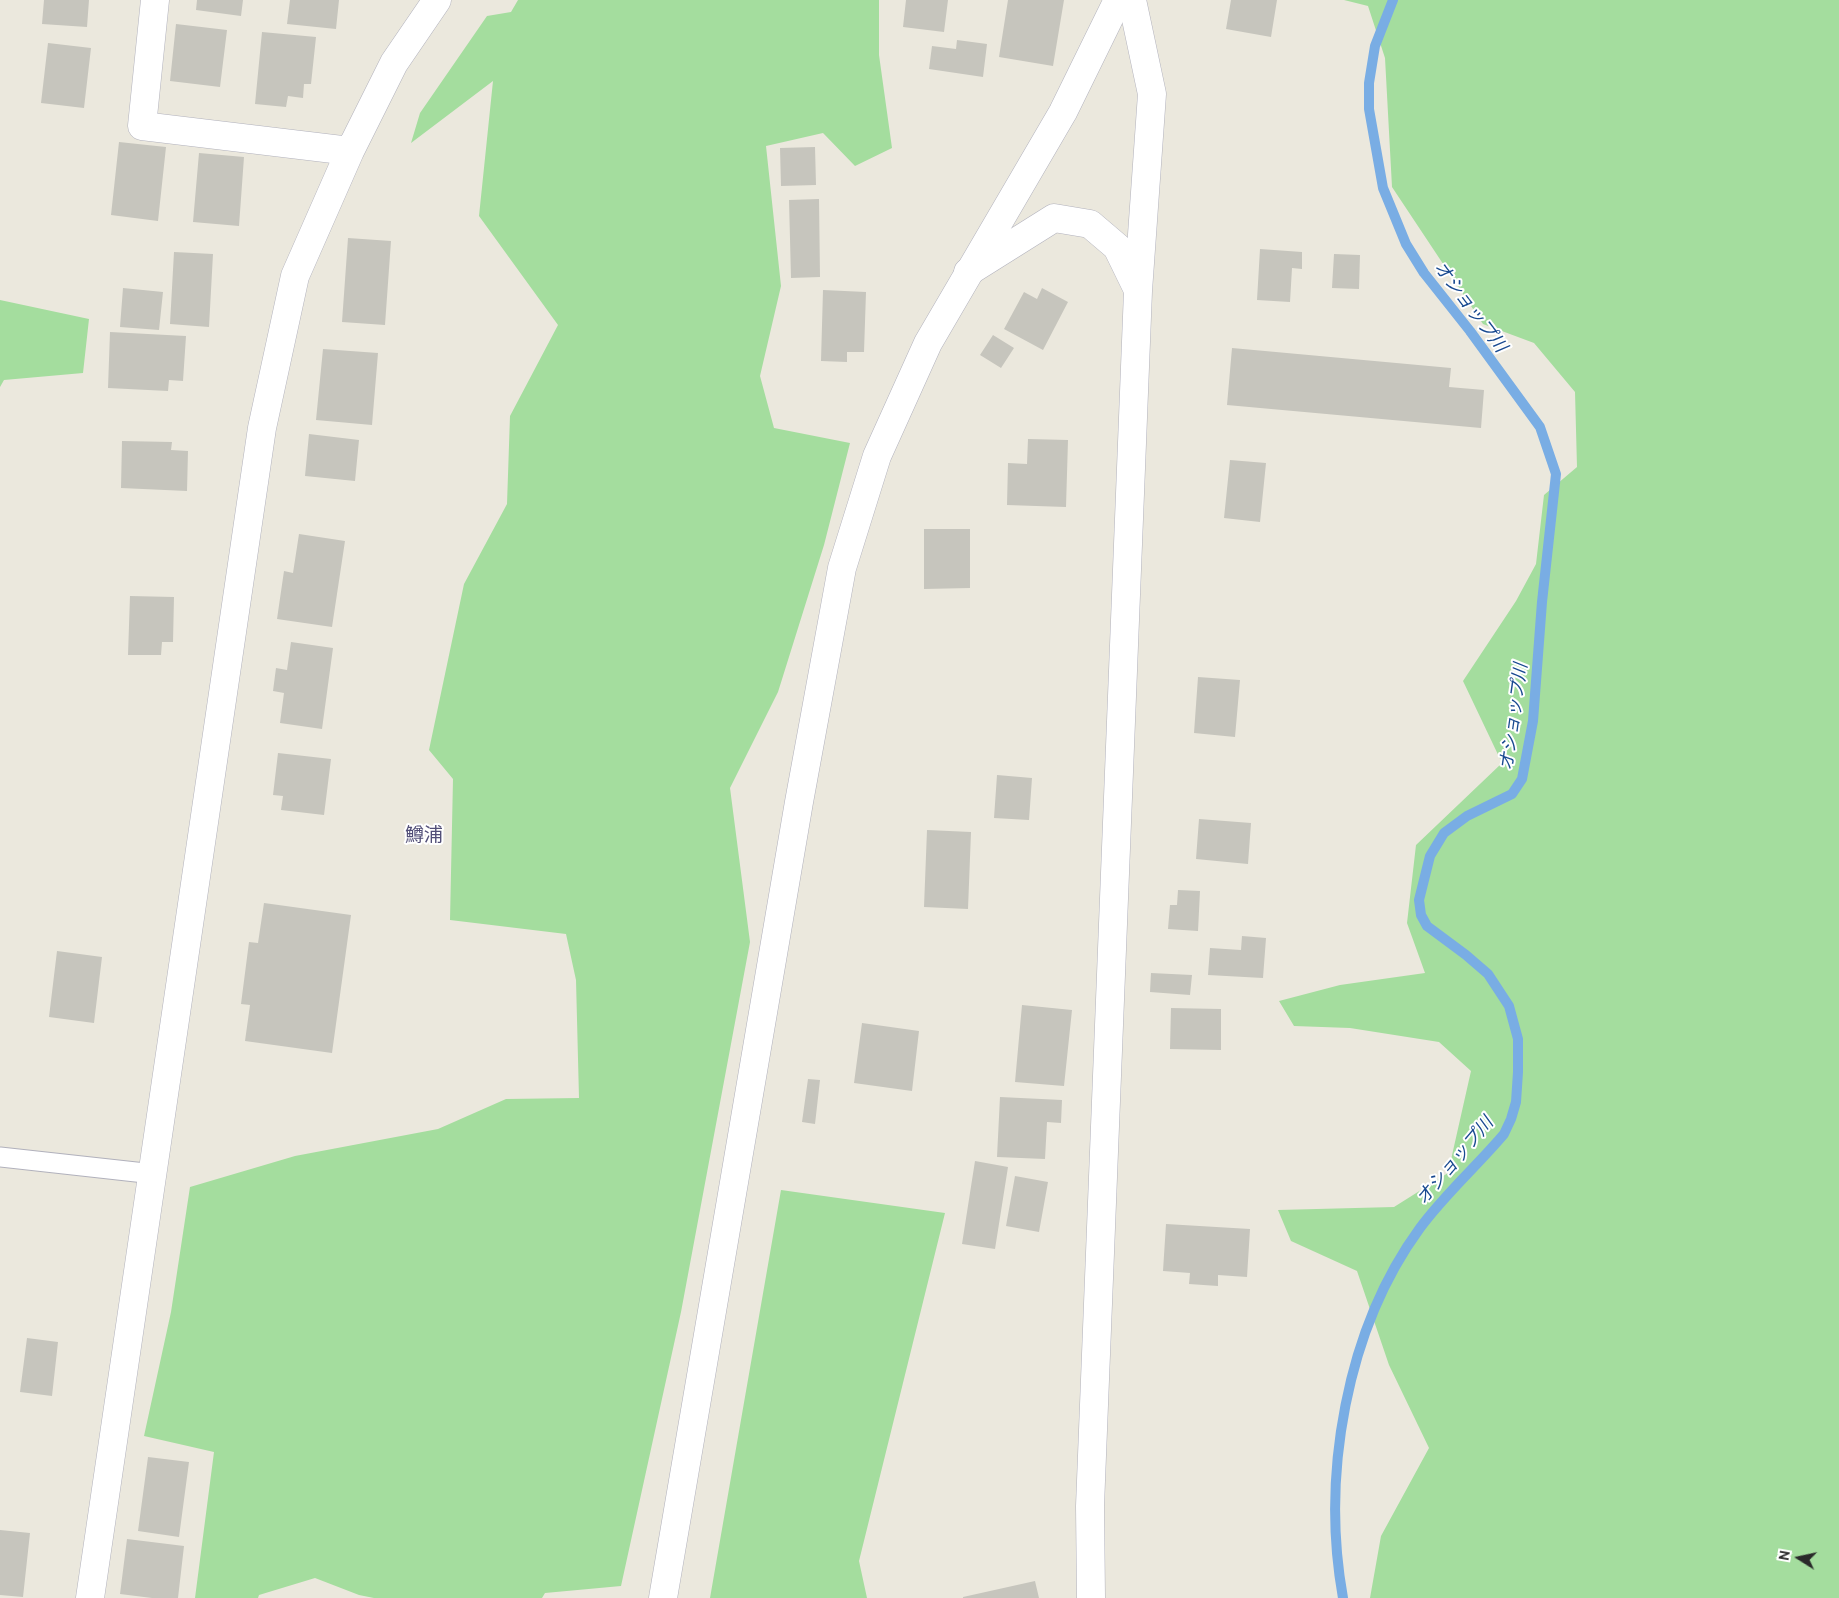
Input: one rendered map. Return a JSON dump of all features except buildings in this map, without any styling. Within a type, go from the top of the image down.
[{"type":"street","points":[[154,0],[142,126],[350,151]]},
{"type":"street","points":[[90,1598],[154,1174],[262,428],[295,276],[350,151],[394,64],[438,0]]},
{"type":"street","points":[[663,1598],[842,568],[877,456],[928,343],[1063,112],[1118,0]]},
{"type":"street","points":[[1091,1598],[1090,1506],[1138,292],[1152,94],[1132,0]]},
{"type":"street","points":[[968,272],[1054,218],[1090,224],[1118,247],[1138,292]]},
{"type":"lane","points":[[0,1157],[154,1174]]},
{"type":"green space","points":[[518,0],[879,0],[879,55],[892,148],[855,166],[823,133],[766,146],[781,286],[760,376],[774,428],[850,443],[824,545],[778,692],[730,788],[750,942],[681,1312],[621,1586],[545,1593],[542,1598],[374,1598],[359,1595],[315,1578],[259,1595],[258,1598],[195,1598],[214,1452],[144,1436],[171,1312],[190,1187],[295,1156],[438,1129],[506,1099],[579,1098],[576,980],[566,934],[450,920],[453,779],[429,750],[464,584],[507,504],[510,416],[558,325],[479,216],[493,81],[411,143],[420,113],[487,16],[511,12]]},
{"type":"green space","points":[[1344,0],[1839,0],[1839,1598],[1370,1598],[1381,1536],[1429,1448],[1389,1365],[1357,1271],[1291,1241],[1278,1210],[1394,1207],[1448,1173],[1471,1071],[1439,1042],[1350,1028],[1294,1026],[1279,1001],[1340,985],[1425,973],[1407,923],[1416,845],[1502,763],[1463,681],[1516,601],[1536,564],[1544,495],[1577,467],[1575,392],[1534,343],[1483,324],[1392,187],[1385,58],[1368,6]]},
{"type":"green space","points":[[0,300],[89,319],[83,373],[4,380],[0,387]]},
{"type":"green space","points":[[781,1190],[945,1213],[859,1561],[867,1598],[710,1598]]},
{"type":"waterway","name":"オショップ川","points":[[1343,1598],[1337,1551],[1335,1503],[1338,1454],[1345,1405],[1357,1357],[1374,1311],[1395,1268],[1420,1228],[1450,1192],[1504,1134],[1516,1102],[1518,1039],[1509,1006],[1488,974],[1427,926],[1421,915],[1419,900],[1430,856],[1444,833],[1467,816],[1512,794],[1522,779],[1533,721],[1542,602],[1556,474],[1540,427],[1470,331],[1424,273],[1406,244],[1383,188],[1369,109],[1369,83],[1375,46],[1393,0]]},
{"type":"district","name":"鱒浦","points":[[424,835]]}]
